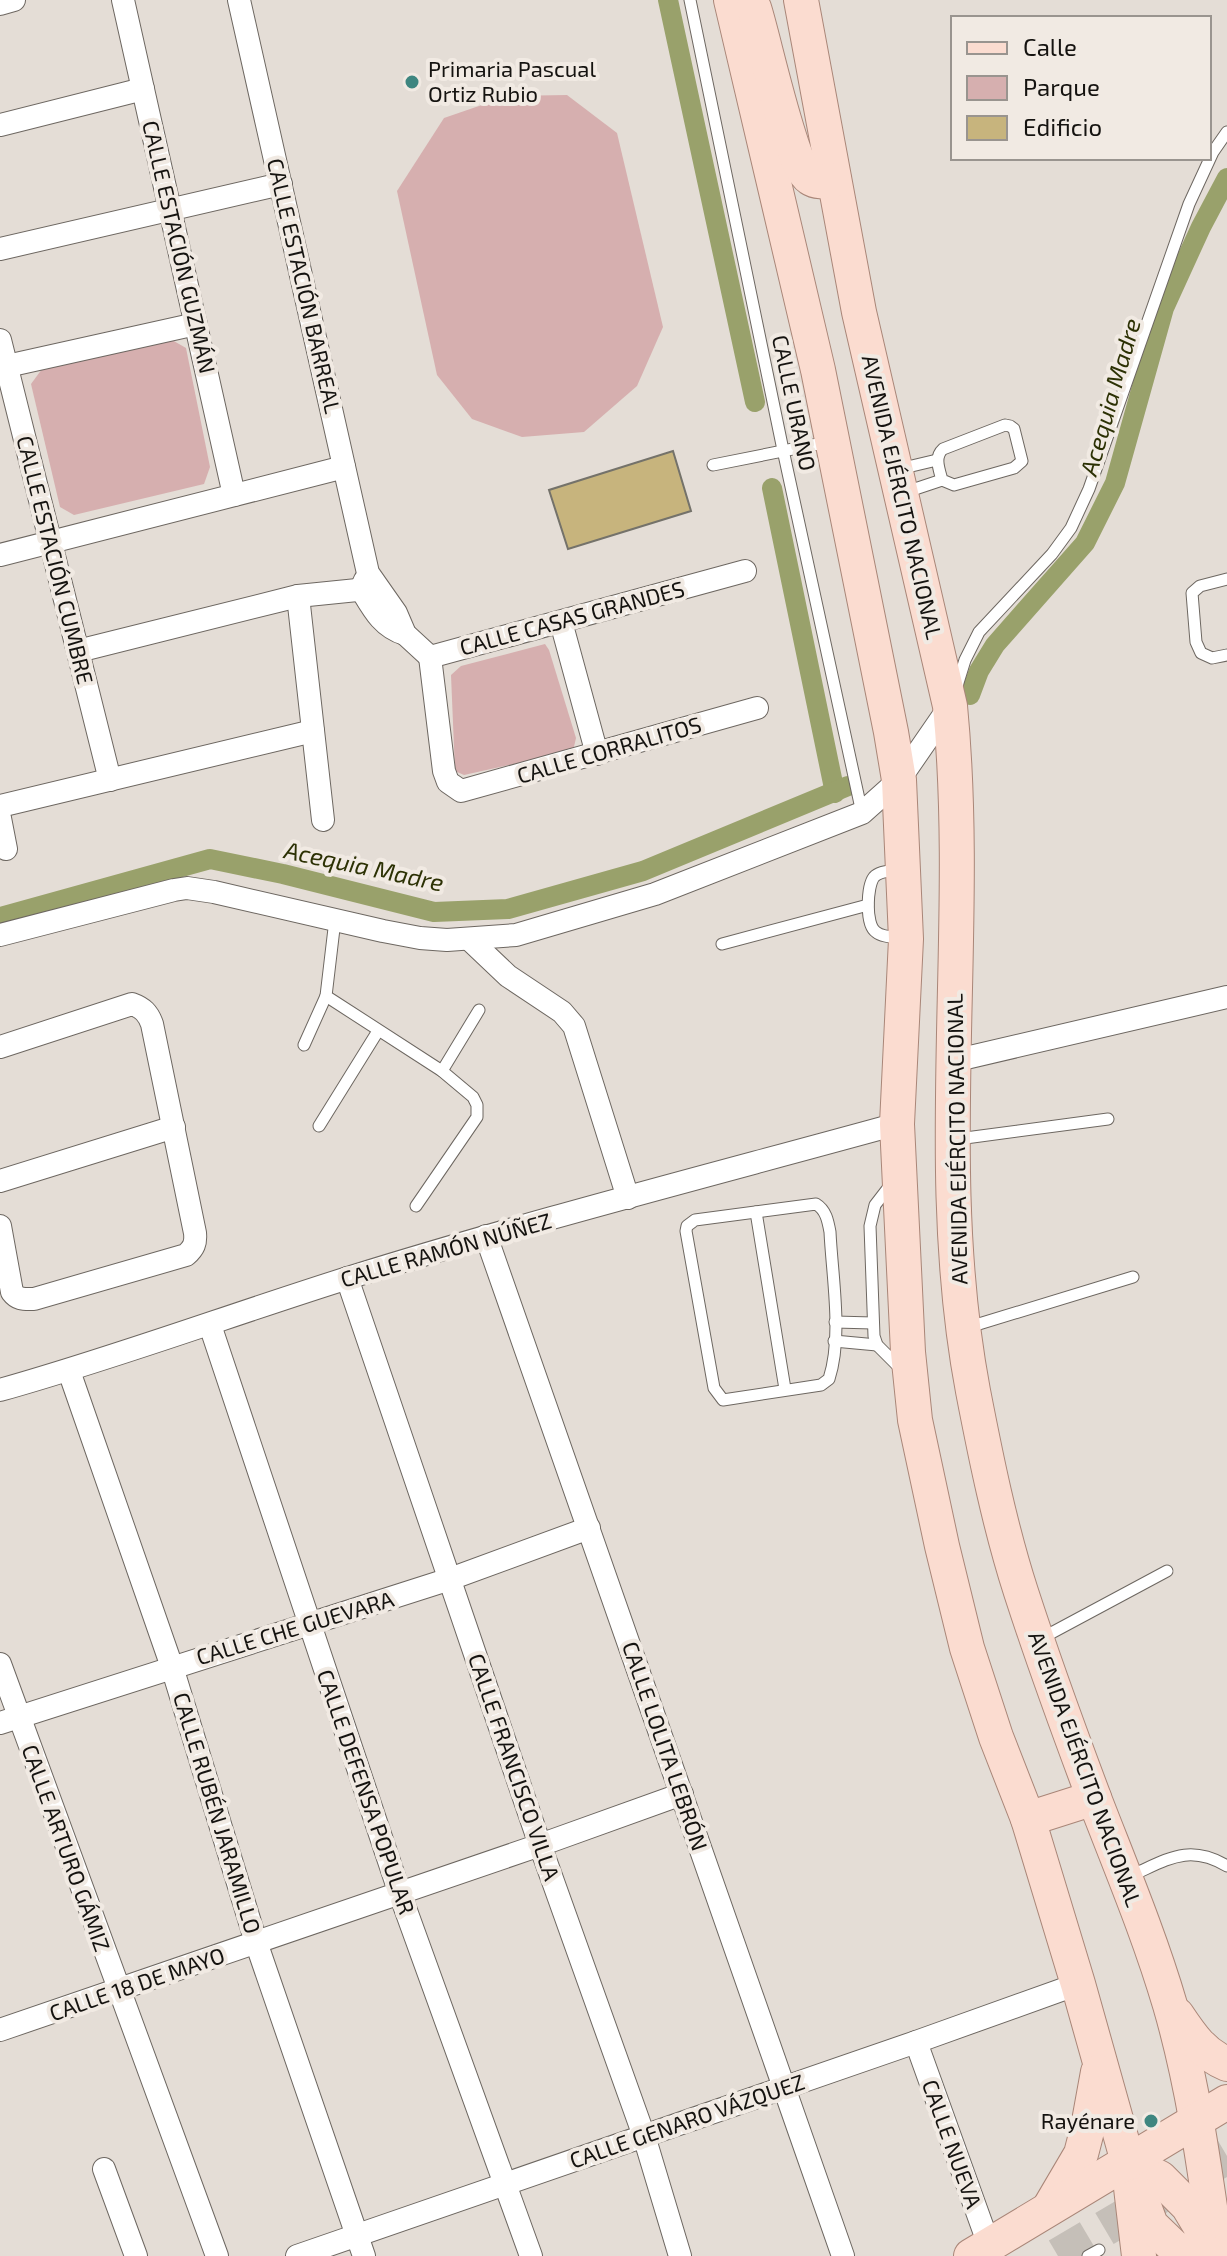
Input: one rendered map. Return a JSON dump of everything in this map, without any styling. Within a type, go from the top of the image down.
[{"type":"main road","points":[[731,0],[818,370],[899,780],[906,939],[897,1124],[915,1420],[967,1648],[996,1737],[1028,1819],[1128,2162],[1139,2256]]},
{"type":"main road","points":[[751,0],[792,148],[803,171],[810,178],[818,182],[834,180]]},
{"type":"main road","name":"AVENIDA EJÉRCITO NACIONAL","points":[[801,0],[859,312],[950,706],[957,843],[953,1061],[955,1254],[972,1385],[994,1493],[1021,1591],[1170,2006],[1197,2120],[1219,2254]]},
{"type":"main road","points":[[1028,1819],[1094,1798]]},
{"type":"main road","points":[[1170,2006],[1194,2042],[1227,2064]]},
{"type":"main road","points":[[1049,2209],[1081,2154],[1100,2064]]},
{"type":"main road","points":[[980,2251],[1227,2102]]},
{"type":"main road","points":[[1128,2162],[1160,2178],[1188,2206],[1219,2254]]},
{"type":"street","points":[[0,4],[14,0]]},
{"type":"street","name":"CALLE ESTACIÓN GUZMÁN","points":[[123,0],[234,495]]},
{"type":"street","name":"CALLE ESTACIÓN BARREAL","points":[[239,0],[369,583]]},
{"type":"street","points":[[0,125],[143,89]]},
{"type":"street","points":[[0,249],[281,184]]},
{"type":"street","points":[[7,366],[196,324]]},
{"type":"street","name":"CALLE ESTACIÓN CUMBRE","points":[[0,340],[110,780]]},
{"type":"street","points":[[0,555],[344,467]]},
{"type":"street","name":"CALLE CASAS GRANDES","points":[[369,583],[396,613],[405,634],[430,657],[745,571]]},
{"type":"street","points":[[78,651],[298,596],[369,583]]},
{"type":"street","points":[[298,596],[323,820]]},
{"type":"street","points":[[561,622],[597,754]]},
{"type":"street","name":"CALLE CORRALITOS","points":[[430,657],[444,771],[448,782],[461,791],[757,708]]},
{"type":"street","points":[[0,935],[187,888],[420,938],[469,939],[516,935],[655,894],[862,813],[899,780],[950,706]]},
{"type":"street","points":[[0,806],[313,731]]},
{"type":"street","points":[[0,818],[6,849]]},
{"type":"street","points":[[469,939],[508,976],[562,1012],[574,1026],[628,1198]]},
{"type":"street","points":[[953,1061],[1227,997]]},
{"type":"street","points":[[0,1047],[132,1004],[142,1008],[152,1024],[195,1233],[193,1249],[186,1255],[34,1299],[24,1299],[17,1298],[12,1292],[0,1226]]},
{"type":"street","name":"CALLE RAMÓN NÚÑEZ","points":[[0,1390],[69,1371],[347,1278],[486,1236],[897,1124]]},
{"type":"street","points":[[0,1181],[174,1127]]},
{"type":"street","name":"CALLE LOLITA LEBRÓN","points":[[486,1236],[843,2256]]},
{"type":"street","name":"CALLE FRANCISCO VILLA","points":[[347,1278],[540,1845],[644,2136],[680,2256]]},
{"type":"street","name":"CALLE DEFENSA POPULAR","points":[[210,1325],[400,1894],[531,2256]]},
{"type":"street","name":"CALLE RUBÉN JARAMILLO","points":[[69,1371],[172,1667],[256,1942],[360,2246]]},
{"type":"street","name":"CALLE CHE GUEVARA","points":[[9,1720],[450,1579],[589,1528]]},
{"type":"street","name":"CALLE ARTURO GÁMIZ","points":[[0,1664],[9,1720],[118,1991],[217,2256]]},
{"type":"street","name":"CALLE 18 DE MAYO","points":[[0,2030],[682,1794]]},
{"type":"street","name":"CALLE GENARO VÁZQUEZ","points":[[297,2256],[360,2246],[505,2184],[1078,1984]]},
{"type":"street","name":"CALLE NUEVA","points":[[916,2042],[980,2251]]},
{"type":"street","points":[[104,2169],[136,2256]]},
{"type":"lane","name":"CALLE URANO","points":[[690,0],[862,813]]},
{"type":"lane","points":[[1211,156],[1227,132]]},
{"type":"lane","points":[[950,706],[965,660],[979,632],[1052,554],[1071,528],[1089,489],[1189,204],[1209,160]]},
{"type":"lane","points":[[898,482],[942,480],[954,485],[1014,468],[1022,461],[1014,429],[1005,425],[943,449],[937,460],[942,480]]},
{"type":"lane","points":[[713,465],[833,441]]},
{"type":"lane","points":[[898,482],[937,460]]},
{"type":"lane","points":[[1227,579],[1200,586],[1192,593],[1196,642],[1201,653],[1212,658],[1227,655]]},
{"type":"lane","points":[[903,869],[878,873],[873,877],[868,905],[870,926],[874,931],[906,939]]},
{"type":"lane","points":[[722,944],[868,905]]},
{"type":"lane","points":[[304,1045],[326,996],[335,920]]},
{"type":"lane","points":[[326,996],[442,1071],[473,1097],[477,1105],[477,1117],[416,1206]]},
{"type":"lane","points":[[442,1071],[479,1010]]},
{"type":"lane","points":[[319,1126],[378,1031]]},
{"type":"lane","points":[[953,1139],[1108,1119]]},
{"type":"lane","points":[[900,1173],[871,1215],[873,1323],[877,1345],[911,1378]]},
{"type":"lane","points":[[816,1204],[823,1211],[830,1232],[835,1322],[831,1373],[826,1383],[723,1400],[714,1388],[687,1226],[695,1220],[816,1204]]},
{"type":"lane","points":[[756,1212],[785,1389]]},
{"type":"lane","points":[[965,1328],[1133,1277]]},
{"type":"lane","points":[[835,1322],[873,1323]]},
{"type":"lane","points":[[834,1341],[877,1345]]},
{"type":"lane","points":[[1038,1640],[1167,1571]]},
{"type":"lane","points":[[1126,1878],[1178,1855],[1198,1854],[1227,1866]]},
{"type":"green space","points":[[567,95],[617,133],[663,327],[637,386],[584,432],[522,437],[472,419],[437,375],[397,191],[444,118],[508,96]]},
{"type":"green space","points":[[172,340],[186,348],[210,467],[204,484],[74,515],[60,507],[31,384],[42,369]]},
{"type":"green space","points":[[545,644],[576,738],[573,751],[464,775],[455,771],[451,675],[461,666]]},
{"type":"building","points":[[673,451],[691,511],[568,549],[549,490]]},
{"type":"waterway","points":[[668,0],[755,402]]},
{"type":"waterway","name":"Acequia Madre","points":[[970,695],[979,671],[995,645],[1085,543],[1115,483],[1164,308],[1227,178]]},
{"type":"waterway","points":[[772,488],[835,793]]},
{"type":"waterway","name":"Acequia Madre","points":[[0,917],[210,859],[434,912],[508,909],[643,871],[848,786]]},
{"type":"tunnel","points":[[1058,2256],[1227,2156]]},
{"type":"place","name":"Primaria Pascual Ortiz Rubio","points":[[412,82]]},
{"type":"place","name":"Rayénare","points":[[1151,2121]]}]
